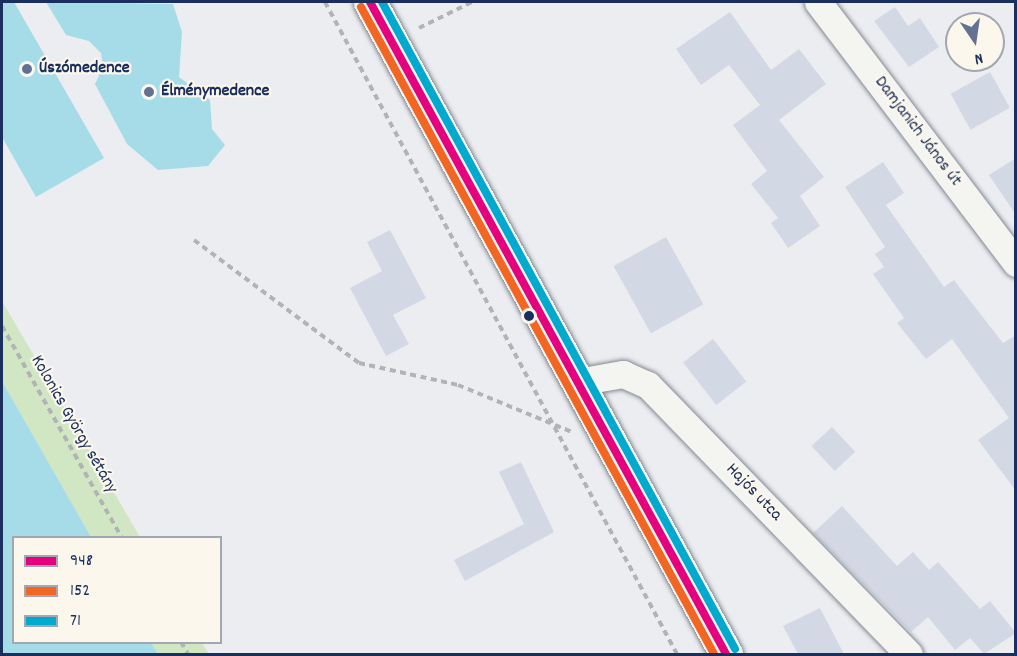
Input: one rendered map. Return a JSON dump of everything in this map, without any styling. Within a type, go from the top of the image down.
[{"type":"street","points":[[370,2],[577,382],[600,429],[726,654]]},
{"type":"street","name":"Damjanich János út","points":[[818,2],[1016,263]]},
{"type":"street","name":"Hajós utca","points":[[577,382],[622,374],[648,385],[909,654]]},
{"type":"path","points":[[324,2],[677,654]]},
{"type":"path","points":[[419,28],[472,2]]},
{"type":"path","points":[[194,240],[359,363],[458,386],[583,437],[600,429]]},
{"type":"path","name":"Kolonics György sétány","points":[[2,326],[121,536]]},
{"type":"green space","points":[[2,301],[139,536],[90,536],[2,381]]},
{"type":"green space","points":[[152,644],[203,644],[209,654],[158,654]]},
{"type":"water","name":"Úszómedence","points":[[2,2],[14,2],[104,158],[36,197],[2,137]]},
{"type":"water","name":"Élménymedence","points":[[46,2],[173,4],[182,32],[179,77],[210,100],[212,129],[225,145],[208,166],[158,170],[127,144],[95,84],[103,67],[101,53],[89,41],[66,35]]},
{"type":"water","points":[[2,381],[90,536],[12,536],[12,644],[152,644],[158,654],[2,654]]},
{"type":"building","points":[[895,7],[908,26],[920,18],[939,47],[909,67],[874,21]]},
{"type":"building","points":[[730,12],[771,70],[799,49],[826,84],[779,120],[824,177],[800,196],[820,226],[788,248],[771,223],[778,218],[751,184],[767,171],[733,125],[760,105],[729,65],[701,85],[676,49]]},
{"type":"building","points":[[990,72],[1010,108],[971,130],[951,94]]},
{"type":"building","points":[[1016,158],[1016,215],[989,175]]},
{"type":"building","points":[[883,162],[904,193],[886,205],[944,287],[954,280],[1003,343],[1016,335],[1016,491],[978,440],[1009,418],[952,339],[926,359],[897,323],[904,318],[873,274],[884,267],[875,254],[885,247],[845,187]]},
{"type":"building","points":[[390,230],[426,298],[393,315],[409,344],[386,356],[350,288],[382,271],[367,242]]},
{"type":"building","points":[[666,237],[703,304],[651,333],[614,266]]},
{"type":"building","points":[[713,339],[746,382],[716,405],[683,362]]},
{"type":"building","points":[[832,427],[855,452],[835,471],[812,446]]},
{"type":"building","points":[[521,462],[554,532],[465,581],[454,560],[524,524],[499,472]]},
{"type":"building","points":[[842,506],[897,566],[913,552],[929,570],[938,562],[980,609],[990,601],[1016,633],[984,654],[970,638],[955,650],[928,617],[911,632],[813,533]]},
{"type":"building","points":[[820,608],[844,654],[798,654],[783,626]]},
{"type":"transit line","name":"948","points":[[370,2],[726,654]]},
{"type":"transit line","name":"71","points":[[382,2],[735,649]]},
{"type":"transit line","name":"152","points":[[361,7],[714,654]]},
{"type":"place","name":"Úszómedence","points":[[27,69]]},
{"type":"place","name":"Élménymedence","points":[[149,92]]}]
